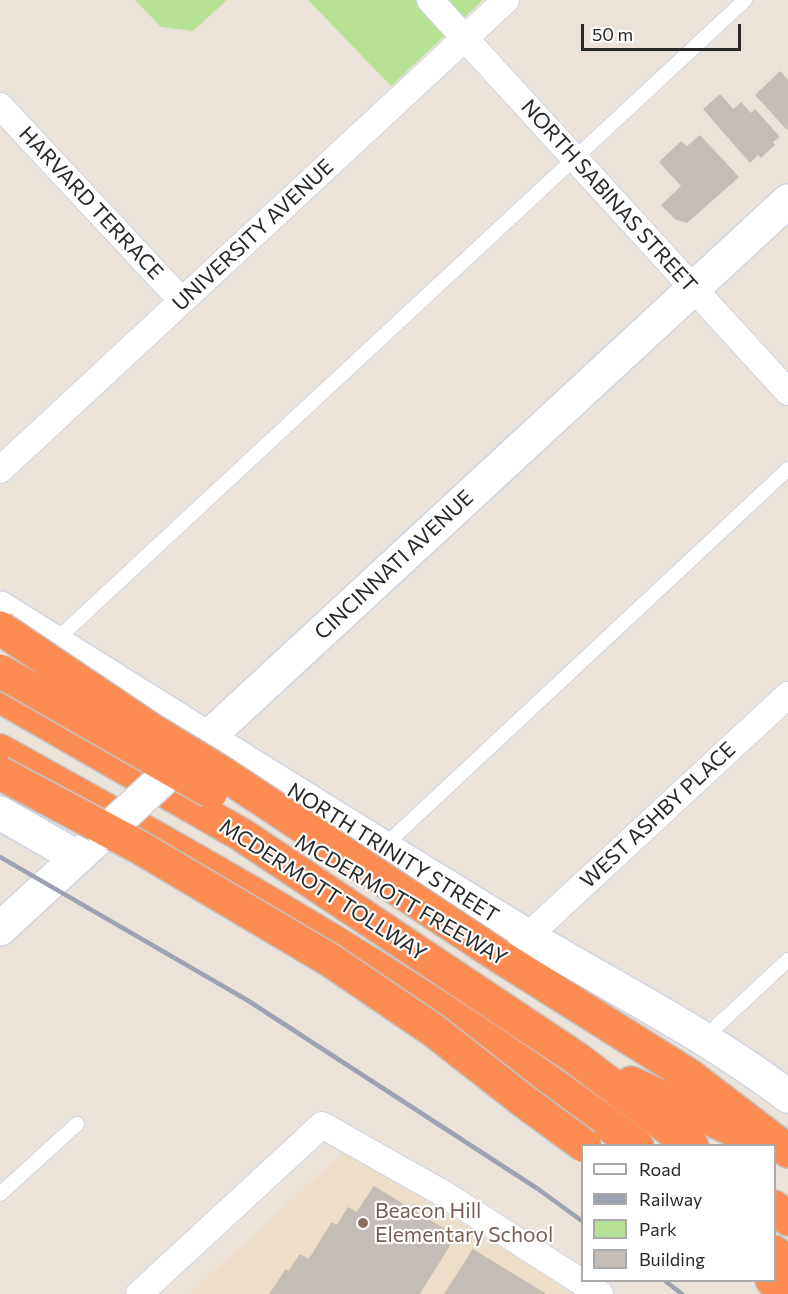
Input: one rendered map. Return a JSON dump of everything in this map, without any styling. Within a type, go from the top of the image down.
[{"type":"highway","points":[[0,628],[153,731],[219,771],[499,956]]},
{"type":"highway","name":"MCDERMOTT FREEWAY","points":[[0,670],[499,956],[690,1076],[788,1151]]},
{"type":"highway","name":"MCDERMOTT TOLLWAY","points":[[0,696],[243,835],[576,1058],[689,1144]]},
{"type":"highway","name":"MCDERMOTT TOLLWAY","points":[[0,751],[287,913],[458,1020],[537,1073],[635,1144]]},
{"type":"highway","points":[[0,773],[139,847],[330,960],[433,1030],[582,1144]]},
{"type":"highway","points":[[576,1058],[742,1133],[759,1144]]},
{"type":"highway","points":[[776,1210],[788,1219]]},
{"type":"highway","points":[[776,1254],[788,1263]]},
{"type":"highway","points":[[776,1272],[788,1283]]},
{"type":"highway","points":[[773,1282],[788,1293]]},
{"type":"street","name":"NORTH SABINAS STREET","points":[[430,0],[788,392]]},
{"type":"street","name":"UNIVERSITY AVENUE","points":[[0,470],[506,0]]},
{"type":"street","name":"HARVARD TERRACE","points":[[0,106],[182,301]]},
{"type":"street","name":"CINCINNATI AVENUE","points":[[3,922],[177,766],[788,201]]},
{"type":"street","name":"NORTH TRINITY STREET","points":[[0,608],[528,936],[704,1038],[748,1066],[788,1096]]},
{"type":"street","name":"WEST ASHBY PLACE","points":[[528,936],[788,694]]},
{"type":"street","points":[[0,813],[77,857]]},
{"type":"street","points":[[139,1294],[322,1125],[444,1194],[581,1282]]},
{"type":"street","points":[[581,1282],[600,1294]]},
{"type":"lane","points":[[54,642],[745,0]]},
{"type":"lane","points":[[383,847],[788,469]]},
{"type":"lane","points":[[704,1038],[788,960]]},
{"type":"lane","points":[[0,1194],[77,1124]]},
{"type":"shaded area","name":"Beacon Hill Elementary School","points":[[345,1151],[575,1294],[189,1294]]},
{"type":"green space","points":[[135,0],[227,0],[193,31],[161,27]]},
{"type":"green space","points":[[308,0],[483,0],[391,86]]},
{"type":"building","points":[[780,72],[788,81],[787,129],[756,95]]},
{"type":"building","points":[[720,95],[733,110],[741,103],[751,114],[755,110],[779,137],[772,142],[774,145],[761,157],[758,154],[750,162],[704,109]]},
{"type":"building","points":[[700,136],[738,177],[687,222],[676,219],[662,205],[682,186],[660,162],[681,142],[687,147]]},
{"type":"building","points":[[374,1187],[455,1236],[419,1294],[270,1294],[286,1270],[289,1272],[300,1255],[309,1260],[332,1223],[337,1226],[348,1208],[357,1213]]},
{"type":"building","points":[[473,1250],[545,1294],[445,1294]]},
{"type":"railway","points":[[0,857],[247,1000],[538,1189],[581,1220]]},
{"type":"railway","points":[[667,1282],[682,1294]]},
{"type":"place","name":"Beacon Hill Elementary School","points":[[363,1223]]}]
